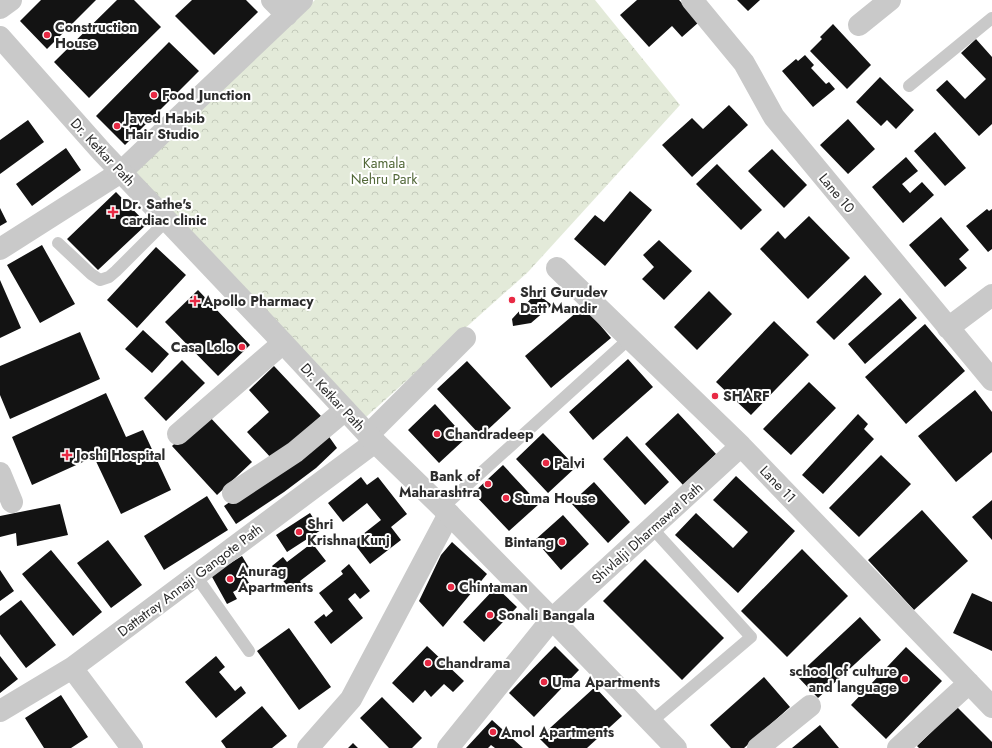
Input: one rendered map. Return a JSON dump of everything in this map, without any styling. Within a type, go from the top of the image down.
[{"type":"street","points":[[0,8],[11,0]]},
{"type":"street","name":"Lane 10","points":[[692,0],[744,63],[774,117],[992,380]]},
{"type":"street","points":[[859,25],[890,0]]},
{"type":"street","points":[[0,249],[121,172],[287,5]]},
{"type":"street","name":"Dr. Ketkar Path","points":[[0,37],[102,152],[345,410],[552,619],[676,748]]},
{"type":"street","name":"Lane 11","points":[[557,268],[742,446],[992,707]]},
{"type":"street","points":[[948,328],[992,295]]},
{"type":"street","name":"Dattatray Annaji Gangote Path","points":[[0,711],[72,668],[196,576],[372,438],[466,338]]},
{"type":"street","points":[[178,434],[283,343]]},
{"type":"street","points":[[233,493],[295,452],[345,410]]},
{"type":"street","name":"Shivlalji Dharmawat Path","points":[[448,748],[552,619],[742,446]]},
{"type":"street","points":[[0,473],[12,502]]},
{"type":"street","points":[[308,748],[351,699],[446,511]]},
{"type":"street","points":[[72,668],[132,748]]},
{"type":"street","points":[[898,748],[969,683]]},
{"type":"street","points":[[758,748],[810,706]]},
{"type":"lane","points":[[909,86],[992,18]]},
{"type":"lane","points":[[58,243],[91,274],[100,280],[109,277],[116,271],[166,220]]},
{"type":"lane","points":[[446,511],[630,338]]},
{"type":"lane","points":[[651,722],[752,637],[652,528]]},
{"type":"lane","points":[[196,576],[250,652]]},
{"type":"green space","name":"Kamala Nehru Park","points":[[315,0],[595,0],[680,105],[528,272],[366,417],[132,174]]},
{"type":"building","name":"Construction House","points":[[41,0],[96,0],[47,49],[20,21]]},
{"type":"building","points":[[117,0],[134,0],[161,27],[89,98],[54,62]]},
{"type":"building","points":[[192,0],[246,0],[258,12],[214,55],[175,16]]},
{"type":"building","points":[[637,0],[679,0],[699,22],[682,37],[672,26],[649,47],[620,15]]},
{"type":"building","points":[[737,0],[760,0],[748,11]]},
{"type":"building","points":[[833,24],[871,65],[847,89],[810,51],[822,39],[820,37]]},
{"type":"building","points":[[976,39],[992,57],[992,124],[979,136],[936,90],[947,80],[965,99],[986,79],[961,53]]},
{"type":"building","points":[[169,42],[199,71],[125,145],[96,116]]},
{"type":"building","points":[[805,55],[814,65],[811,68],[826,84],[829,82],[835,89],[813,107],[782,71],[796,59],[798,61]]},
{"type":"building","points":[[880,77],[914,110],[896,129],[887,120],[881,126],[856,102]]},
{"type":"building","points":[[729,105],[748,125],[692,177],[662,145],[692,118],[703,129]]},
{"type":"building","points":[[848,119],[875,149],[848,174],[820,145]]},
{"type":"building","points":[[28,120],[44,142],[0,174],[0,140]]},
{"type":"building","points":[[935,132],[966,168],[945,186],[914,151]]},
{"type":"building","points":[[66,148],[81,170],[32,206],[16,184]]},
{"type":"building","points":[[772,149],[807,185],[784,208],[748,171]]},
{"type":"building","points":[[906,157],[918,171],[902,184],[910,193],[922,182],[934,195],[903,223],[872,187]]},
{"type":"building","points":[[717,164],[762,210],[741,230],[696,184]]},
{"type":"building","points":[[630,191],[652,210],[605,266],[574,239],[595,215],[604,222]]},
{"type":"building","points":[[116,192],[147,224],[98,270],[67,239]]},
{"type":"building","points":[[0,208],[7,222],[0,226]]},
{"type":"building","points":[[987,209],[989,211],[992,209],[992,249],[988,252],[966,226]]},
{"type":"building","points":[[809,216],[850,258],[808,299],[760,249],[778,231],[785,239]]},
{"type":"building","points":[[941,217],[969,250],[959,259],[967,268],[945,287],[909,245]]},
{"type":"building","points":[[659,240],[692,271],[664,300],[642,279],[654,267],[643,255]]},
{"type":"building","points":[[42,245],[75,304],[40,323],[7,265]]},
{"type":"building","points":[[156,247],[186,275],[137,328],[107,300]]},
{"type":"building","points":[[865,275],[882,294],[834,340],[816,322]]},
{"type":"building","points":[[0,280],[21,328],[0,338]]},
{"type":"building","points":[[198,290],[250,345],[218,376],[165,322]]},
{"type":"building","points":[[709,291],[732,314],[697,350],[674,327]]},
{"type":"building","points":[[536,293],[552,305],[531,323],[513,326],[512,319]]},
{"type":"building","points":[[900,298],[917,318],[865,364],[848,344]]},
{"type":"building","points":[[584,306],[611,338],[551,388],[525,356]]},
{"type":"building","points":[[774,321],[809,355],[751,415],[716,382]]},
{"type":"building","points":[[925,324],[965,371],[906,424],[865,377]]},
{"type":"building","points":[[143,330],[169,354],[152,373],[125,349]]},
{"type":"building","points":[[80,332],[100,379],[10,419],[0,395],[0,366]]},
{"type":"building","points":[[628,359],[653,387],[593,440],[569,412]]},
{"type":"building","points":[[182,360],[205,383],[166,421],[144,398]]},
{"type":"building","points":[[467,361],[511,408],[481,436],[437,389]]},
{"type":"building","points":[[274,366],[321,416],[273,460],[247,432],[269,412],[249,390]]},
{"type":"building","points":[[809,382],[836,408],[791,455],[763,429]]},
{"type":"building","points":[[975,390],[992,412],[992,452],[956,482],[918,436]]},
{"type":"building","points":[[106,393],[126,437],[143,430],[171,490],[121,514],[94,457],[32,485],[12,437]]},
{"type":"building","name":"Chandradeep","points":[[435,404],[466,438],[439,463],[408,430]]},
{"type":"building","points":[[678,413],[716,454],[683,485],[645,444]]},
{"type":"building","points":[[207,414],[252,462],[217,495],[172,446]]},
{"type":"building","points":[[858,414],[868,424],[864,429],[874,439],[823,494],[802,475]]},
{"type":"building","points":[[325,431],[337,448],[316,468],[284,492],[236,524],[224,506],[295,457]]},
{"type":"building","name":"Palvi","points":[[543,433],[576,467],[548,493],[516,459]]},
{"type":"building","points":[[627,436],[669,482],[645,505],[603,459]]},
{"type":"building","points":[[881,455],[911,484],[859,537],[829,508]]},
{"type":"building","name":"Suma House","points":[[503,465],[539,504],[509,531],[473,493]]},
{"type":"building","points":[[736,476],[795,531],[738,593],[675,535],[696,513],[733,548],[748,532],[713,500]]},
{"type":"building","points":[[361,477],[367,485],[378,477],[407,514],[391,527],[401,540],[370,564],[353,542],[381,520],[367,503],[343,522],[328,503]]},
{"type":"building","points":[[594,482],[630,522],[608,543],[571,503]]},
{"type":"building","points":[[207,496],[228,530],[164,570],[144,536]]},
{"type":"building","points":[[992,500],[992,540],[972,517]]},
{"type":"building","points":[[60,504],[68,535],[17,546],[16,533],[0,537],[0,516]]},
{"type":"building","points":[[922,510],[968,561],[914,610],[868,560]]},
{"type":"building","name":"Shri Krishna Kunj","points":[[310,513],[321,530],[287,552],[276,535]]},
{"type":"building","name":"Bintang","points":[[563,515],[589,544],[561,570],[535,540]]},
{"type":"building","points":[[108,540],[142,585],[111,608],[77,563]]},
{"type":"building","name":"Chintaman","points":[[452,542],[487,574],[443,627],[419,601],[441,555]]},
{"type":"building","points":[[312,543],[326,561],[300,581],[301,583],[291,591],[272,566],[283,557],[287,562]]},
{"type":"building","points":[[802,549],[848,596],[787,657],[741,611]]},
{"type":"building","points":[[51,550],[102,612],[73,636],[22,574]]},
{"type":"building","name":"Anurag Apartments","points":[[242,556],[251,571],[244,575],[249,583],[233,592],[237,599],[227,604],[211,575]]},
{"type":"building","points":[[645,559],[724,638],[682,680],[603,601]]},
{"type":"building","points":[[349,564],[370,591],[360,599],[355,593],[348,599],[363,618],[331,644],[314,622],[324,614],[326,617],[333,611],[319,593],[343,574],[341,571]]},
{"type":"building","points":[[0,570],[14,591],[0,601]]},
{"type":"building","name":"Sonali Bangala","points":[[496,587],[517,607],[484,642],[463,622]]},
{"type":"building","points":[[972,593],[992,602],[992,651],[953,633]]},
{"type":"building","points":[[21,600],[56,645],[26,668],[0,634],[0,616]]},
{"type":"building","points":[[860,617],[881,640],[818,698],[797,676]]},
{"type":"building","points":[[289,628],[331,687],[299,710],[257,651]]},
{"type":"building","name":"Chandrama","points":[[427,646],[464,681],[453,692],[444,684],[431,697],[425,690],[413,703],[392,683]]},
{"type":"building","name":"Uma Apartments","points":[[555,646],[579,670],[534,717],[509,693]]},
{"type":"building","points":[[906,647],[942,681],[886,739],[851,705]]},
{"type":"building","points":[[0,656],[18,679],[0,693]]},
{"type":"building","points":[[216,656],[225,667],[219,672],[235,691],[241,686],[246,693],[216,718],[185,682]]},
{"type":"building","points":[[764,677],[790,707],[744,748],[731,748],[710,725]]},
{"type":"building","points":[[595,687],[622,716],[587,748],[549,748],[539,738]]},
{"type":"building","points":[[61,695],[88,737],[71,748],[44,748],[25,718]]},
{"type":"building","points":[[382,697],[422,738],[412,748],[389,748],[360,718]]},
{"type":"building","points":[[262,706],[287,736],[272,748],[226,748],[221,741]]},
{"type":"building","points":[[957,707],[992,742],[992,748],[919,748],[917,746]]},
{"type":"building","name":"Amol Apartments","points":[[492,720],[523,748],[495,748],[491,745],[488,748],[466,748]]},
{"type":"building","points":[[820,725],[839,748],[792,748]]},
{"type":"building","points":[[353,743],[358,748],[348,748]]},
{"type":"place","name":"Construction House","points":[[47,35]]},
{"type":"place","name":"Food Junction","points":[[154,95]]},
{"type":"place","name":"Javed Habib Hair Studio","points":[[117,126]]},
{"type":"place","name":"Dr. Sathe's cardiac clinic","points":[[113,212]]},
{"type":"place","name":"Shri Gurudev Datt Mandir","points":[[512,300]]},
{"type":"place","name":"Apollo Pharmacy","points":[[195,301]]},
{"type":"place","name":"Casa Lolo","points":[[242,347]]},
{"type":"place","name":"SHARF","points":[[715,396]]},
{"type":"place","name":"Chandradeep","points":[[437,434]]},
{"type":"place","name":"Joshi Hospital","points":[[67,455]]},
{"type":"place","name":"Palvi","points":[[546,463]]},
{"type":"place","name":"Bank of Maharashtra","points":[[488,484]]},
{"type":"place","name":"Suma House","points":[[506,498]]},
{"type":"place","name":"Shri Krishna Kunj","points":[[299,532]]},
{"type":"place","name":"Bintang","points":[[562,542]]},
{"type":"place","name":"Anurag Apartments","points":[[230,579]]},
{"type":"place","name":"Chintaman","points":[[451,587]]},
{"type":"place","name":"Sonali Bangala","points":[[490,615]]},
{"type":"place","name":"Chandrama","points":[[428,663]]},
{"type":"place","name":"school of culture and language","points":[[905,679]]},
{"type":"place","name":"Uma Apartments","points":[[544,682]]},
{"type":"place","name":"Amol Apartments","points":[[493,732]]}]
